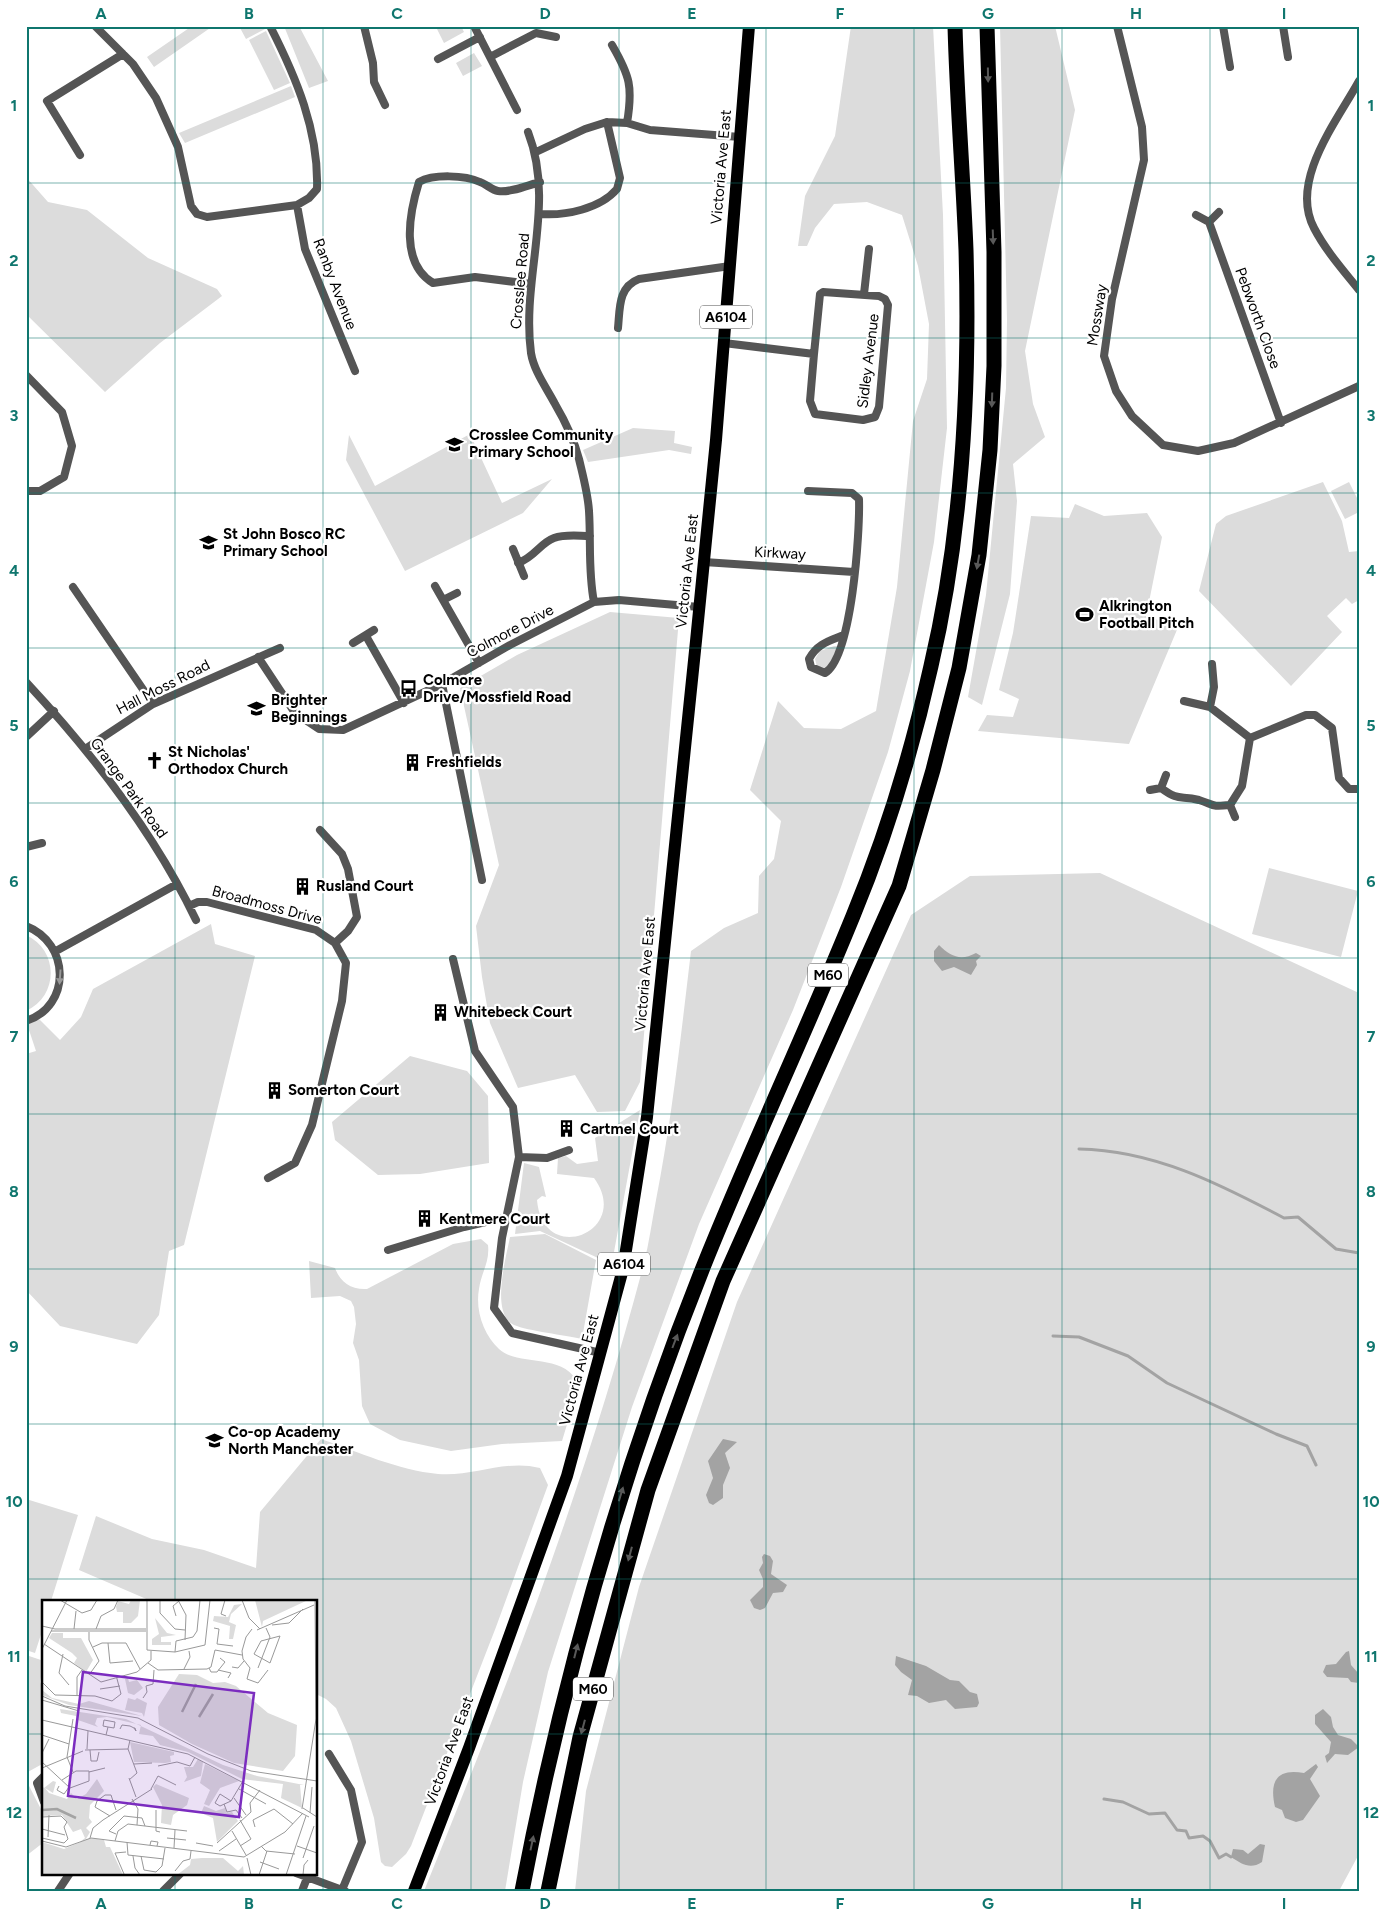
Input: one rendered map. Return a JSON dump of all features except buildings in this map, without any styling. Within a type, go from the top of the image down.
[{"type":"highway","name":"M60","points":[[522,1891],[556,1731],[587,1610],[623,1490],[660,1380],[702,1270],[752,1146],[860,897],[907,759],[932,662],[952,552],[964,447],[967,359],[966,250],[955,26]]},
{"type":"highway","name":"M60","points":[[548,1891],[580,1737],[648,1490],[723,1281],[899,886],[933,770],[958,668],[979,555],[991,432],[994,252],[986,26]]},
{"type":"main road","name":"Victoria Ave East","points":[[414,1891],[469,1748],[567,1476],[623,1270],[647,1116],[704,562],[724,344],[749,26]]},
{"type":"street","points":[[95,26],[139,72],[164,113],[178,147],[191,206],[197,214],[207,218],[296,205],[309,198],[317,189],[316,156],[301,96],[270,26]]},
{"type":"street","points":[[364,26],[373,63],[374,82],[385,105]]},
{"type":"street","points":[[474,26],[517,110]]},
{"type":"street","name":"Mossway","points":[[1117,26],[1142,127],[1144,160],[1112,299],[1104,356],[1116,391],[1132,416],[1163,445],[1198,451],[1234,443],[1359,386]]},
{"type":"street","points":[[1222,26],[1230,67]]},
{"type":"street","points":[[1283,26],[1288,58]]},
{"type":"street","points":[[490,57],[536,33],[556,37]]},
{"type":"street","points":[[438,59],[480,37]]},
{"type":"street","points":[[612,45],[627,72],[631,87],[627,122]]},
{"type":"street","points":[[80,155],[47,101],[123,54]]},
{"type":"street","points":[[1359,81],[1314,162],[1307,185],[1307,207],[1313,227],[1330,254],[1359,290]]},
{"type":"street","points":[[536,152],[585,129],[607,122],[627,122],[650,130],[740,137]]},
{"type":"street","points":[[540,214],[558,215],[570,213],[604,199],[617,189],[620,178],[607,122]]},
{"type":"street","name":"Crosslee Road","points":[[528,132],[536,152],[540,182],[540,214],[531,284],[528,328],[532,356],[537,371],[556,405],[575,446],[589,509],[591,584],[594,602]]},
{"type":"street","points":[[531,284],[475,277],[432,284],[423,277],[414,264],[410,238],[412,205],[419,182],[428,177],[441,175],[478,181],[497,191],[515,189],[540,182]]},
{"type":"street","name":"Ranby Avenue","points":[[296,205],[305,249],[355,371]]},
{"type":"street","points":[[1196,215],[1209,222],[1219,212]]},
{"type":"street","name":"Pebworth Close","points":[[1209,222],[1281,423]]},
{"type":"street","points":[[724,344],[814,354],[820,294],[828,291],[864,294],[869,249]]},
{"type":"street","points":[[618,328],[623,290],[630,282],[730,266]]},
{"type":"street","name":"Sidley Avenue","points":[[814,354],[810,401],[815,414],[863,420],[875,417],[879,407],[888,305],[883,297],[864,294]]},
{"type":"street","points":[[26,375],[62,412],[72,446],[64,477],[40,490],[26,491]]},
{"type":"street","points":[[808,491],[852,493],[859,499],[854,572],[844,635],[832,668],[825,673],[811,667],[809,659],[812,652],[823,643],[844,635]]},
{"type":"street","points":[[518,562],[528,560],[552,538],[590,536]]},
{"type":"street","points":[[513,549],[524,576]]},
{"type":"street","name":"Kirkway","points":[[704,562],[854,572]]},
{"type":"street","points":[[435,586],[479,663]]},
{"type":"street","points":[[73,587],[153,704]]},
{"type":"street","points":[[443,600],[457,593]]},
{"type":"street","name":"Colmore Drive","points":[[258,657],[295,713],[319,729],[343,730],[442,684],[594,602],[619,600],[699,607]]},
{"type":"street","points":[[353,643],[374,630]]},
{"type":"street","points":[[366,636],[404,703]]},
{"type":"street","name":"Hall Moss Road","points":[[85,750],[153,704],[280,648]]},
{"type":"street","points":[[1210,707],[1214,687],[1212,664]]},
{"type":"street","name":"Grange Park Road","points":[[26,682],[85,750],[133,814],[177,884],[196,920]]},
{"type":"street","points":[[442,684],[482,880]]},
{"type":"street","points":[[1184,701],[1210,707],[1250,738]]},
{"type":"street","points":[[26,737],[54,712]]},
{"type":"street","points":[[1250,738],[1306,715],[1315,715],[1332,728],[1339,778],[1349,789],[1359,789]]},
{"type":"street","points":[[1230,805],[1242,786],[1250,738]]},
{"type":"street","points":[[1161,788],[1166,775]]},
{"type":"street","points":[[1150,790],[1161,788],[1175,798],[1199,800],[1213,807],[1230,805]]},
{"type":"street","points":[[1230,805],[1235,817]]},
{"type":"street","name":"Broadmoss Drive","points":[[320,830],[342,854],[356,917],[348,931],[335,943]]},
{"type":"street","points":[[26,846],[42,843]]},
{"type":"street","points":[[56,951],[177,884]]},
{"type":"street","name":"Broadmoss Drive","points":[[189,906],[198,902],[207,902],[307,927],[321,933],[335,943],[346,963],[342,1002],[312,1125],[295,1162],[268,1178]]},
{"type":"street","points":[[26,926],[43,935],[56,951],[60,979],[56,996],[43,1012],[26,1021]]},
{"type":"street","points":[[453,959],[475,1051],[512,1107],[519,1157],[502,1238],[494,1308],[512,1333],[601,1353]]},
{"type":"street","points":[[519,1157],[547,1158],[569,1150]]},
{"type":"street","points":[[388,1250],[464,1227],[507,1217]]},
{"type":"street","points":[[298,1874],[344,1890],[362,1842],[351,1790],[329,1754]]},
{"type":"street","points":[[42,1778],[37,1783],[37,1788],[42,1798]]},
{"type":"street","points":[[58,1891],[70,1874]]},
{"type":"street","points":[[162,1891],[180,1874]]},
{"type":"street","points":[[302,1891],[307,1878]]},
{"type":"shaded area","points":[[192,26],[213,26],[154,67],[147,57]]},
{"type":"shaded area","points":[[239,26],[263,26],[265,29],[246,39]]},
{"type":"shaded area","points":[[284,26],[299,26],[328,81],[309,88]]},
{"type":"shaded area","points":[[442,26],[461,26],[464,32],[444,43],[437,29]]},
{"type":"shaded area","points":[[851,26],[933,26],[943,215],[947,428],[934,542],[910,671],[888,752],[841,887],[793,1010],[699,1224],[632,1407],[548,1672],[523,1782],[505,1891],[424,1891],[516,1658],[572,1502],[622,1343],[646,1255],[662,1169],[676,1076],[691,951],[724,928],[758,913],[759,876],[774,859],[781,821],[750,790],[778,701],[804,728],[841,729],[876,711],[897,587],[913,421],[927,379],[929,324],[918,266],[902,215],[867,202],[834,204],[815,228],[807,246],[798,246],[805,196],[835,136]]},
{"type":"shaded area","points":[[1000,26],[1055,26],[1075,110],[1025,351],[1033,404],[1045,437],[1013,464],[1017,501],[1010,594],[982,705],[968,697],[986,595],[1006,388],[1007,320]]},
{"type":"shaded area","points":[[266,31],[290,83],[274,90],[249,40]]},
{"type":"shaded area","points":[[474,53],[482,66],[463,76],[456,63]]},
{"type":"shaded area","points":[[291,86],[295,97],[185,143],[179,133]]},
{"type":"shaded area","points":[[26,177],[48,202],[87,210],[148,258],[217,289],[222,296],[160,343],[105,392],[26,314]]},
{"type":"shaded area","points":[[633,428],[675,431],[674,443],[692,447],[691,454],[669,450],[588,462],[583,450]]},
{"type":"shaded area","points":[[470,434],[502,503],[552,479],[523,513],[405,571],[346,460],[349,435],[375,486]]},
{"type":"shaded area","points":[[1323,482],[1342,521],[1349,552],[1359,551],[1359,600],[1352,604],[1346,598],[1327,616],[1342,632],[1291,686],[1199,591],[1216,524],[1226,516]]},
{"type":"shaded area","points":[[1349,482],[1359,502],[1359,512],[1345,519],[1331,491]]},
{"type":"shaded area","points":[[1075,504],[1104,516],[1147,513],[1162,537],[1146,617],[1179,625],[1129,744],[978,731],[987,715],[1013,717],[1019,699],[999,690],[1013,633],[1031,516],[1069,518]]},
{"type":"shaded area","points":[[610,612],[679,618],[640,1082],[625,1111],[597,1112],[575,1075],[518,1088],[490,1023],[476,926],[499,865],[460,688],[517,655]]},
{"type":"shaded area","points":[[837,646],[834,658],[826,670],[817,667],[815,659],[820,651]]},
{"type":"shaded area","points":[[1269,868],[1358,891],[1341,957],[1252,934]]},
{"type":"shaded area","points":[[1100,873],[1359,993],[1359,1854],[1339,1891],[575,1891],[586,1791],[639,1587],[737,1302],[911,915],[970,876]]},
{"type":"shaded area","points":[[211,924],[215,944],[255,956],[184,1245],[169,1251],[159,1315],[137,1344],[60,1326],[26,1290],[26,1054],[36,1051],[27,1024],[39,1019],[60,1040],[81,1017],[93,989]]},
{"type":"shaded area","points":[[26,935],[37,942],[45,951],[51,973],[45,995],[37,1004],[26,1011]]},
{"type":"shaded area","points":[[939,945],[952,955],[966,957],[976,953],[981,956],[976,961],[977,965],[971,975],[954,967],[942,971],[934,961],[934,951]]},
{"type":"shaded area","points":[[410,1056],[467,1071],[488,1096],[489,1163],[420,1174],[378,1175],[335,1140],[332,1122]]},
{"type":"shaded area","points":[[640,1110],[614,1252],[598,1258],[540,1231],[515,1234],[524,1163],[539,1167],[546,1197],[542,1196],[537,1200],[543,1221],[554,1233],[568,1237],[582,1234],[595,1226],[602,1213],[603,1197],[594,1178],[557,1174],[558,1158],[566,1156],[577,1164],[598,1161],[595,1138]]},
{"type":"shaded area","points":[[545,1234],[596,1260],[582,1339],[514,1325],[507,1319],[503,1310],[501,1298],[503,1271],[510,1237]]},
{"type":"shaded area","points":[[481,1239],[488,1245],[488,1251],[487,1262],[480,1283],[478,1306],[482,1322],[489,1337],[499,1349],[508,1355],[563,1368],[572,1374],[579,1385],[562,1441],[502,1444],[451,1451],[400,1440],[370,1424],[362,1406],[359,1360],[353,1343],[356,1324],[354,1307],[351,1301],[340,1296],[311,1298],[309,1261],[335,1268],[347,1284],[356,1288],[367,1289],[453,1244]]},
{"type":"shaded area","points":[[321,1439],[393,1465],[438,1474],[464,1473],[514,1466],[540,1468],[548,1485],[496,1627],[411,1846],[406,1854],[392,1867],[385,1866],[381,1862],[374,1818],[351,1741],[336,1708],[318,1695],[318,1600],[149,1600],[79,1570],[96,1516],[152,1539],[204,1550],[256,1568],[260,1512]]},
{"type":"shaded area","points":[[723,1439],[737,1442],[725,1453],[730,1468],[723,1485],[723,1498],[713,1505],[709,1503],[706,1495],[713,1478],[708,1461]]},
{"type":"shaded area","points":[[26,1499],[78,1515],[51,1600],[42,1600],[42,1631],[35,1653],[26,1650]]},
{"type":"shaded area","points":[[764,1554],[770,1556],[773,1561],[771,1574],[787,1585],[783,1592],[773,1593],[765,1608],[760,1610],[754,1608],[750,1600],[763,1587],[763,1579],[759,1570],[763,1563],[762,1557]]},
{"type":"shaded area","points":[[1349,1651],[1351,1665],[1359,1674],[1359,1683],[1351,1682],[1348,1678],[1327,1677],[1323,1672],[1326,1665],[1336,1664]]},
{"type":"shaded area","points":[[26,1655],[42,1660],[40,1682],[42,1686],[42,1764],[26,1773]]},
{"type":"shaded area","points":[[896,1656],[926,1666],[950,1680],[959,1681],[970,1692],[977,1694],[979,1703],[977,1707],[955,1709],[946,1700],[929,1703],[917,1696],[908,1695],[912,1680],[895,1665]]},
{"type":"shaded area","points":[[1323,1709],[1331,1717],[1333,1727],[1338,1735],[1351,1739],[1359,1747],[1348,1755],[1335,1754],[1327,1763],[1325,1756],[1329,1753],[1331,1742],[1315,1724],[1315,1715]]},
{"type":"shaded area","points":[[1316,1764],[1318,1767],[1310,1779],[1320,1796],[1303,1820],[1296,1822],[1285,1818],[1282,1810],[1275,1807],[1273,1798],[1274,1783],[1281,1775],[1295,1772],[1304,1773]]},
{"type":"shaded area","points":[[26,1780],[42,1811],[42,1844],[26,1856]]},
{"type":"shaded area","points":[[1260,1844],[1265,1845],[1262,1862],[1254,1866],[1246,1865],[1231,1857],[1233,1849],[1243,1850],[1248,1854]]},
{"type":"waterway","points":[[1079,1149],[1133,1155],[1185,1171],[1211,1181],[1284,1218],[1298,1217],[1336,1249],[1359,1253]]},
{"type":"waterway","points":[[1053,1336],[1079,1337],[1128,1356],[1167,1383],[1276,1434],[1307,1446],[1316,1465]]},
{"type":"waterway","points":[[1104,1799],[1123,1802],[1149,1814],[1165,1813],[1177,1830],[1186,1831],[1189,1838],[1203,1836],[1210,1841],[1219,1858],[1226,1854],[1231,1857]]},
{"type":"place","name":"Crosslee Community Primary School","points":[[455,444]]},
{"type":"place","name":"St John Bosco RC Primary School","points":[[209,543]]},
{"type":"place","name":"Alkrington Football Pitch","points":[[1085,615]]},
{"type":"place","name":"Colmore Drive/Mossfield Road","points":[[409,689]]},
{"type":"place","name":"Brighter Beginnings","points":[[257,709]]},
{"type":"place","name":"St Nicholas' Orthodox Church","points":[[154,761]]},
{"type":"place","name":"Freshfields","points":[[412,762]]},
{"type":"place","name":"Rusland Court","points":[[302,886]]},
{"type":"place","name":"Whitebeck Court","points":[[440,1012]]},
{"type":"place","name":"Somerton Court","points":[[274,1090]]},
{"type":"place","name":"Cartmel Court","points":[[566,1129]]},
{"type":"place","name":"Kentmere Court","points":[[425,1219]]},
{"type":"place","name":"Co-op Academy North Manchester","points":[[214,1441]]}]
